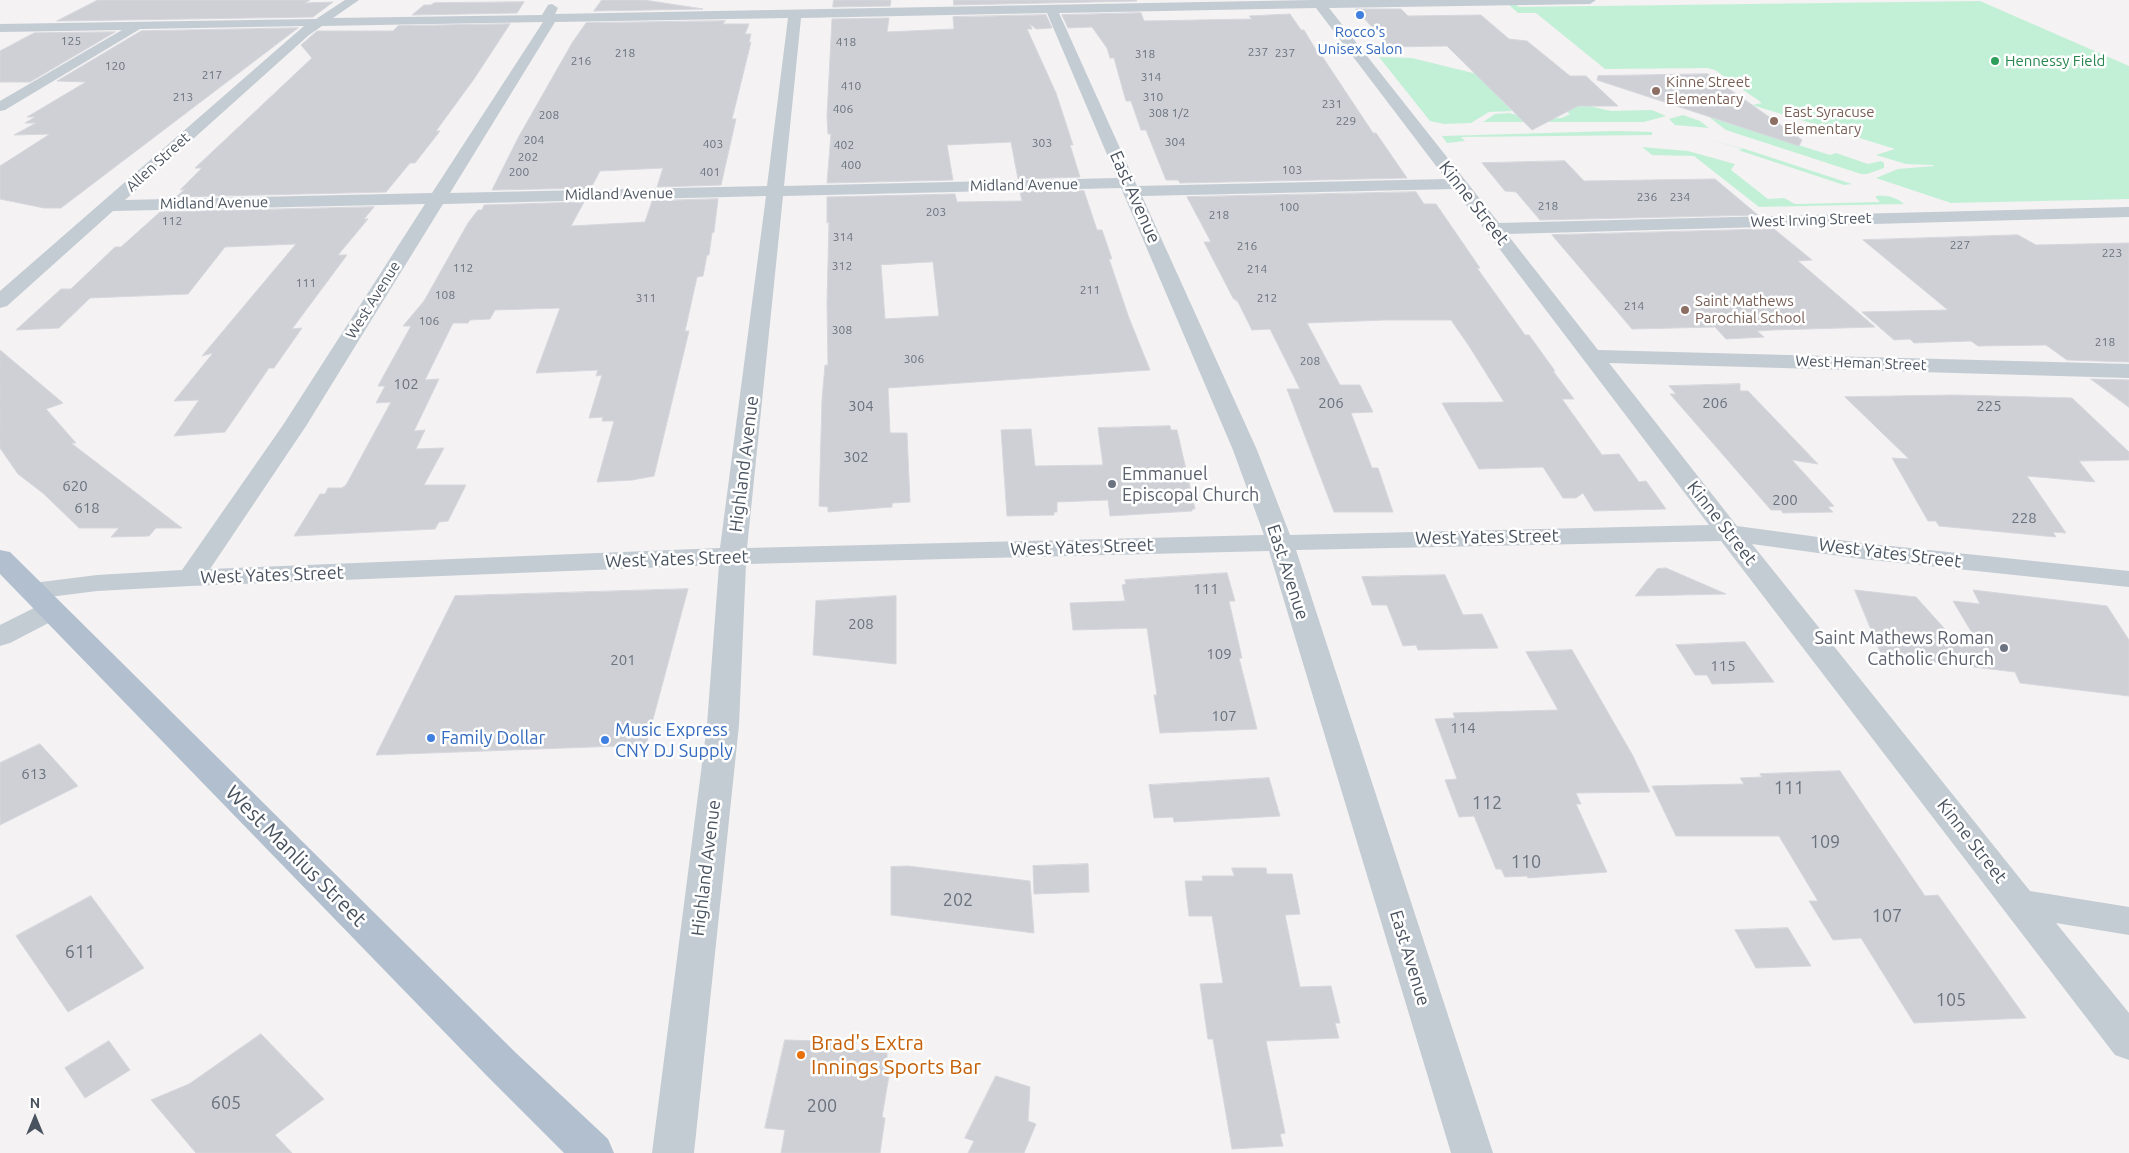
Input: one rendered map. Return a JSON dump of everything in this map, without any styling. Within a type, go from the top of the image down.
[{"type":"main road","name":"West Manlius Street","points":[[0,558],[502,1065],[593,1153]]},
{"type":"street","name":"Allen Street","points":[[0,302],[304,32],[352,0]]},
{"type":"street","name":"West Avenue","points":[[190,578],[294,426],[551,19],[548,14],[558,0]]},
{"type":"street","points":[[0,28],[795,15],[919,6],[1052,11],[1320,3],[1590,0]]},
{"type":"street","name":"Kinne Street","points":[[1320,3],[1729,533],[2129,1043]]},
{"type":"street","name":"East Avenue","points":[[1052,11],[1245,450],[1280,542],[1472,1153]]},
{"type":"street","name":"Highland Avenue","points":[[673,1153],[723,725],[733,556],[795,15]]},
{"type":"street","points":[[0,106],[137,26]]},
{"type":"street","name":"Midland Avenue","points":[[108,206],[776,190],[1459,184]]},
{"type":"street","name":"West Irving Street","points":[[1494,229],[2129,212]]},
{"type":"street","name":"West Heman Street","points":[[1593,356],[2129,371]]},
{"type":"street","name":"West Yates Street","points":[[42,600],[97,583],[733,556],[1729,533],[1862,551],[2129,579]]},
{"type":"street","points":[[0,637],[42,600]]},
{"type":"street","points":[[2020,903],[2129,921]]},
{"type":"green space","points":[[1980,1],[2129,66],[2129,199],[1951,203],[1876,178],[1898,169],[1933,165],[1906,164],[1876,155],[1895,149],[1752,105],[1762,103],[1715,70],[1707,68],[1605,69],[1536,13],[1518,13],[1509,5],[1515,4],[1519,7]]},
{"type":"green space","points":[[1379,57],[1412,58],[1485,76],[1495,93],[1512,111],[1489,112],[1471,123],[1444,124],[1430,121]]},
{"type":"green space","points":[[1589,106],[1611,111],[1652,110],[1666,116],[1644,122],[1483,122],[1495,114],[1509,113],[1532,119],[1562,118],[1570,114],[1561,107]]},
{"type":"green space","points":[[1683,115],[1700,121],[1709,128],[1675,125],[1669,119]]},
{"type":"green space","points":[[1709,117],[1830,155],[1836,153],[1868,164],[1881,161],[1884,163],[1884,168],[1867,174],[1861,174],[1726,130]]},
{"type":"green space","points":[[1616,131],[1652,132],[1652,135],[1461,137],[1465,141],[1447,143],[1442,136]]},
{"type":"green space","points":[[1707,139],[1745,149],[1852,184],[1844,185],[1738,150],[1743,149]]},
{"type":"green space","points":[[1642,147],[1688,151],[1735,164],[1731,170],[1768,199],[1784,198],[1795,204],[1880,202],[1876,196],[1884,196],[1895,198],[1904,204],[1759,207],[1694,156],[1652,155]]},
{"type":"building","points":[[98,0],[310,0],[305,3],[333,2],[313,17],[57,21]]},
{"type":"building","points":[[602,0],[644,0],[703,9],[594,11]]},
{"type":"building","points":[[834,0],[891,0],[890,6],[833,7]]},
{"type":"building","points":[[954,0],[1136,0],[1137,1],[954,5]]},
{"type":"building","points":[[524,2],[517,13],[412,15],[424,5],[434,3]]},
{"type":"building","points":[[1356,9],[1401,9],[1408,16],[1481,15],[1509,39],[1527,41],[1570,76],[1586,76],[1618,106],[1578,106],[1532,130],[1447,46],[1390,47]]},
{"type":"building","points":[[1141,13],[1144,21],[1252,19],[1249,16],[1290,14],[1301,30],[1304,30],[1373,133],[1376,133],[1407,178],[1180,183],[1178,180],[1166,180],[1146,130],[1141,130],[1131,101],[1126,101],[1114,58],[1110,58],[1107,48],[1092,27],[1068,28],[1062,15]]},
{"type":"building","points":[[1046,15],[1052,28],[1036,29],[1030,24],[1032,29],[1027,29],[1056,93],[1073,145],[1070,145],[1080,177],[1018,179],[1011,142],[947,145],[953,180],[827,183],[831,134],[828,134],[827,116],[832,19],[889,18],[887,32],[954,29],[953,17]]},
{"type":"building","points":[[725,21],[723,24],[749,24],[745,34],[751,34],[749,43],[751,42],[732,119],[736,119],[721,185],[657,187],[663,168],[600,171],[591,188],[492,190],[518,138],[572,43],[586,23]]},
{"type":"building","points":[[510,24],[474,79],[436,131],[440,131],[415,163],[410,163],[386,192],[176,197],[185,189],[180,190],[202,168],[195,168],[312,58],[301,45],[317,31],[393,31],[398,26]]},
{"type":"building","points":[[298,28],[61,208],[44,208],[0,199],[0,166],[50,134],[14,135],[36,123],[25,123],[35,117],[27,117],[86,82],[57,81],[141,31]]},
{"type":"building","points":[[115,32],[30,82],[0,82],[0,51],[34,33]]},
{"type":"building","points":[[1708,74],[1802,140],[1799,146],[1597,80],[1598,76]]},
{"type":"building","points":[[1565,161],[1584,181],[1715,179],[1758,215],[1540,220],[1516,192],[1505,191],[1482,163]]},
{"type":"building","points":[[1084,191],[1097,230],[1102,230],[1112,259],[1109,259],[1129,318],[1150,370],[888,388],[890,433],[907,433],[910,502],[892,503],[892,507],[828,512],[828,507],[819,506],[822,400],[825,365],[828,365],[829,222],[827,223],[827,197],[955,194],[957,202],[1022,201],[1020,192]],"holes":[[[933,262],[939,316],[885,319],[881,265]]]},
{"type":"building","points":[[1416,192],[1424,204],[1436,204],[1480,268],[1477,268],[1525,335],[1529,335],[1555,371],[1553,371],[1574,399],[1562,399],[1602,455],[1619,454],[1639,482],[1646,481],[1666,509],[1594,511],[1583,493],[1576,498],[1563,498],[1543,467],[1479,469],[1442,403],[1504,402],[1469,346],[1451,320],[1384,320],[1307,323],[1340,385],[1360,385],[1373,412],[1351,413],[1372,468],[1378,468],[1393,512],[1334,512],[1287,389],[1300,389],[1270,329],[1252,330],[1238,302],[1233,298],[1204,242],[1211,242],[1187,197]]},
{"type":"building","points":[[718,199],[709,255],[707,255],[703,276],[697,277],[685,331],[689,331],[654,476],[632,480],[597,482],[614,421],[602,421],[603,417],[589,418],[602,375],[596,376],[598,370],[536,373],[560,308],[495,310],[490,319],[470,320],[468,323],[453,323],[425,380],[439,379],[414,431],[425,430],[416,449],[444,448],[424,485],[466,485],[448,521],[439,522],[435,529],[294,536],[320,494],[325,494],[328,488],[342,488],[346,485],[391,402],[376,403],[385,386],[378,386],[411,326],[403,326],[424,301],[468,223],[478,210],[482,210],[484,205],[584,202],[571,226],[645,222],[652,201]]},
{"type":"building","points":[[374,207],[364,219],[368,219],[338,255],[347,255],[292,329],[302,328],[274,368],[269,368],[225,432],[174,436],[199,400],[174,401],[213,353],[202,356],[296,244],[225,247],[188,294],[90,298],[59,328],[16,330],[61,289],[71,289],[115,247],[121,247],[160,212]]},
{"type":"building","points":[[1774,229],[1812,260],[1798,261],[1875,327],[1757,331],[1764,337],[1726,339],[1715,327],[1632,329],[1552,235]]},
{"type":"building","points":[[2018,235],[2036,245],[2129,243],[2129,362],[2067,360],[2046,345],[1978,346],[1971,341],[1914,343],[1910,339],[1894,340],[1862,312],[1948,310],[1863,240]]},
{"type":"building","points":[[0,350],[63,403],[46,409],[76,443],[71,443],[182,528],[156,528],[149,536],[111,537],[119,528],[79,528],[44,494],[18,474],[0,448]]},
{"type":"building","points":[[2091,379],[2129,380],[2129,407]]},
{"type":"building","points":[[1740,384],[1740,391],[1748,391],[1818,464],[1792,460],[1834,506],[1828,507],[1833,512],[1783,513],[1781,510],[1771,510],[1670,394],[1676,394],[1669,386]]},
{"type":"building","points":[[1955,395],[2072,398],[2129,452],[2129,460],[2079,461],[2095,482],[2027,476],[2066,533],[2053,532],[2056,537],[1939,526],[1936,521],[1928,521],[1892,458],[1909,459],[1845,397]]},
{"type":"building","points":[[1170,426],[1171,430],[1177,430],[1195,509],[1192,509],[1192,511],[1110,516],[1108,500],[1057,502],[1057,512],[1054,512],[1054,515],[1007,516],[1001,430],[1031,429],[1035,466],[1103,465],[1098,428]]},
{"type":"building","points":[[1666,568],[1726,594],[1635,596],[1657,569]]},
{"type":"building","points":[[1227,573],[1235,601],[1229,601],[1242,658],[1239,658],[1257,729],[1160,733],[1154,695],[1157,695],[1147,628],[1073,630],[1070,603],[1125,601],[1122,585],[1126,584],[1125,580]]},
{"type":"building","points":[[1445,575],[1463,615],[1482,614],[1498,648],[1418,650],[1416,645],[1403,646],[1387,605],[1372,605],[1362,577]]},
{"type":"building","points":[[688,589],[646,745],[376,755],[455,596]]},
{"type":"building","name":"Saint Mathews Roman Catholic Church","points":[[1855,590],[1916,597],[1962,648],[1975,638],[1953,601],[1980,604],[1973,590],[2107,606],[2129,640],[2129,696],[2020,683],[2015,672],[1882,656]]},
{"type":"building","points":[[896,596],[896,664],[813,655],[816,601]]},
{"type":"building","points":[[1745,642],[1774,682],[1712,684],[1707,675],[1695,675],[1676,645]]},
{"type":"building","points":[[1572,650],[1633,756],[1650,792],[1576,793],[1581,804],[1576,804],[1607,872],[1528,878],[1527,876],[1505,877],[1501,869],[1496,869],[1474,816],[1459,817],[1445,780],[1457,779],[1435,719],[1455,718],[1453,713],[1558,710],[1526,652]]},
{"type":"building","points":[[40,744],[78,786],[0,825],[0,763]]},
{"type":"building","points":[[1840,771],[1925,896],[1938,895],[2026,1018],[1914,1023],[1861,938],[1833,940],[1809,901],[1818,901],[1779,836],[1676,836],[1652,786],[1744,784],[1740,778],[1762,777],[1760,774]]},
{"type":"building","points":[[1269,778],[1280,816],[1174,822],[1173,817],[1154,818],[1149,785]]},
{"type":"building","points":[[1088,864],[1089,892],[1034,894],[1033,866]]},
{"type":"building","points":[[908,866],[1030,881],[1034,933],[891,915],[891,867]]},
{"type":"building","points":[[1232,868],[1266,868],[1267,874],[1292,874],[1300,914],[1285,915],[1300,987],[1331,986],[1340,1023],[1335,1023],[1339,1038],[1266,1041],[1285,1133],[1280,1134],[1283,1146],[1232,1149],[1213,1039],[1208,1039],[1200,984],[1223,983],[1212,916],[1189,916],[1185,881],[1203,881],[1202,876],[1234,876]]},
{"type":"building","points":[[91,896],[144,968],[68,1012],[16,936]]},
{"type":"building","points":[[1788,928],[1811,966],[1756,968],[1735,930]]},
{"type":"building","points":[[261,1034],[324,1099],[275,1135],[292,1153],[196,1153],[151,1100],[189,1084]]},
{"type":"building","points":[[785,1040],[856,1042],[855,1050],[887,1051],[887,1058],[892,1058],[882,1117],[885,1118],[880,1153],[781,1153],[785,1130],[765,1128]]},
{"type":"building","points":[[109,1041],[130,1070],[85,1098],[65,1068]]},
{"type":"building","points":[[996,1076],[1030,1087],[1028,1121],[1036,1124],[1024,1153],[968,1153],[974,1141],[965,1138]]},
{"type":"place","name":"Rocco's Unisex Salon","points":[[1360,15]]},
{"type":"place","name":"Hennessy Field","points":[[1995,61]]},
{"type":"place","name":"Kinne Street Elementary","points":[[1656,91]]},
{"type":"place","name":"East Syracuse Elementary","points":[[1774,121]]},
{"type":"place","name":"Saint Mathews Parochial School","points":[[1685,310]]},
{"type":"place","name":"Emmanuel Episcopal Church","points":[[1112,484]]},
{"type":"place","name":"Saint Mathews Roman Catholic Church","points":[[2004,648]]},
{"type":"place","name":"Family Dollar","points":[[431,738]]},
{"type":"place","name":"Music Express CNY DJ Supply","points":[[605,740]]},
{"type":"place","name":"Brad's Extra Innings Sports Bar","points":[[801,1055]]}]
